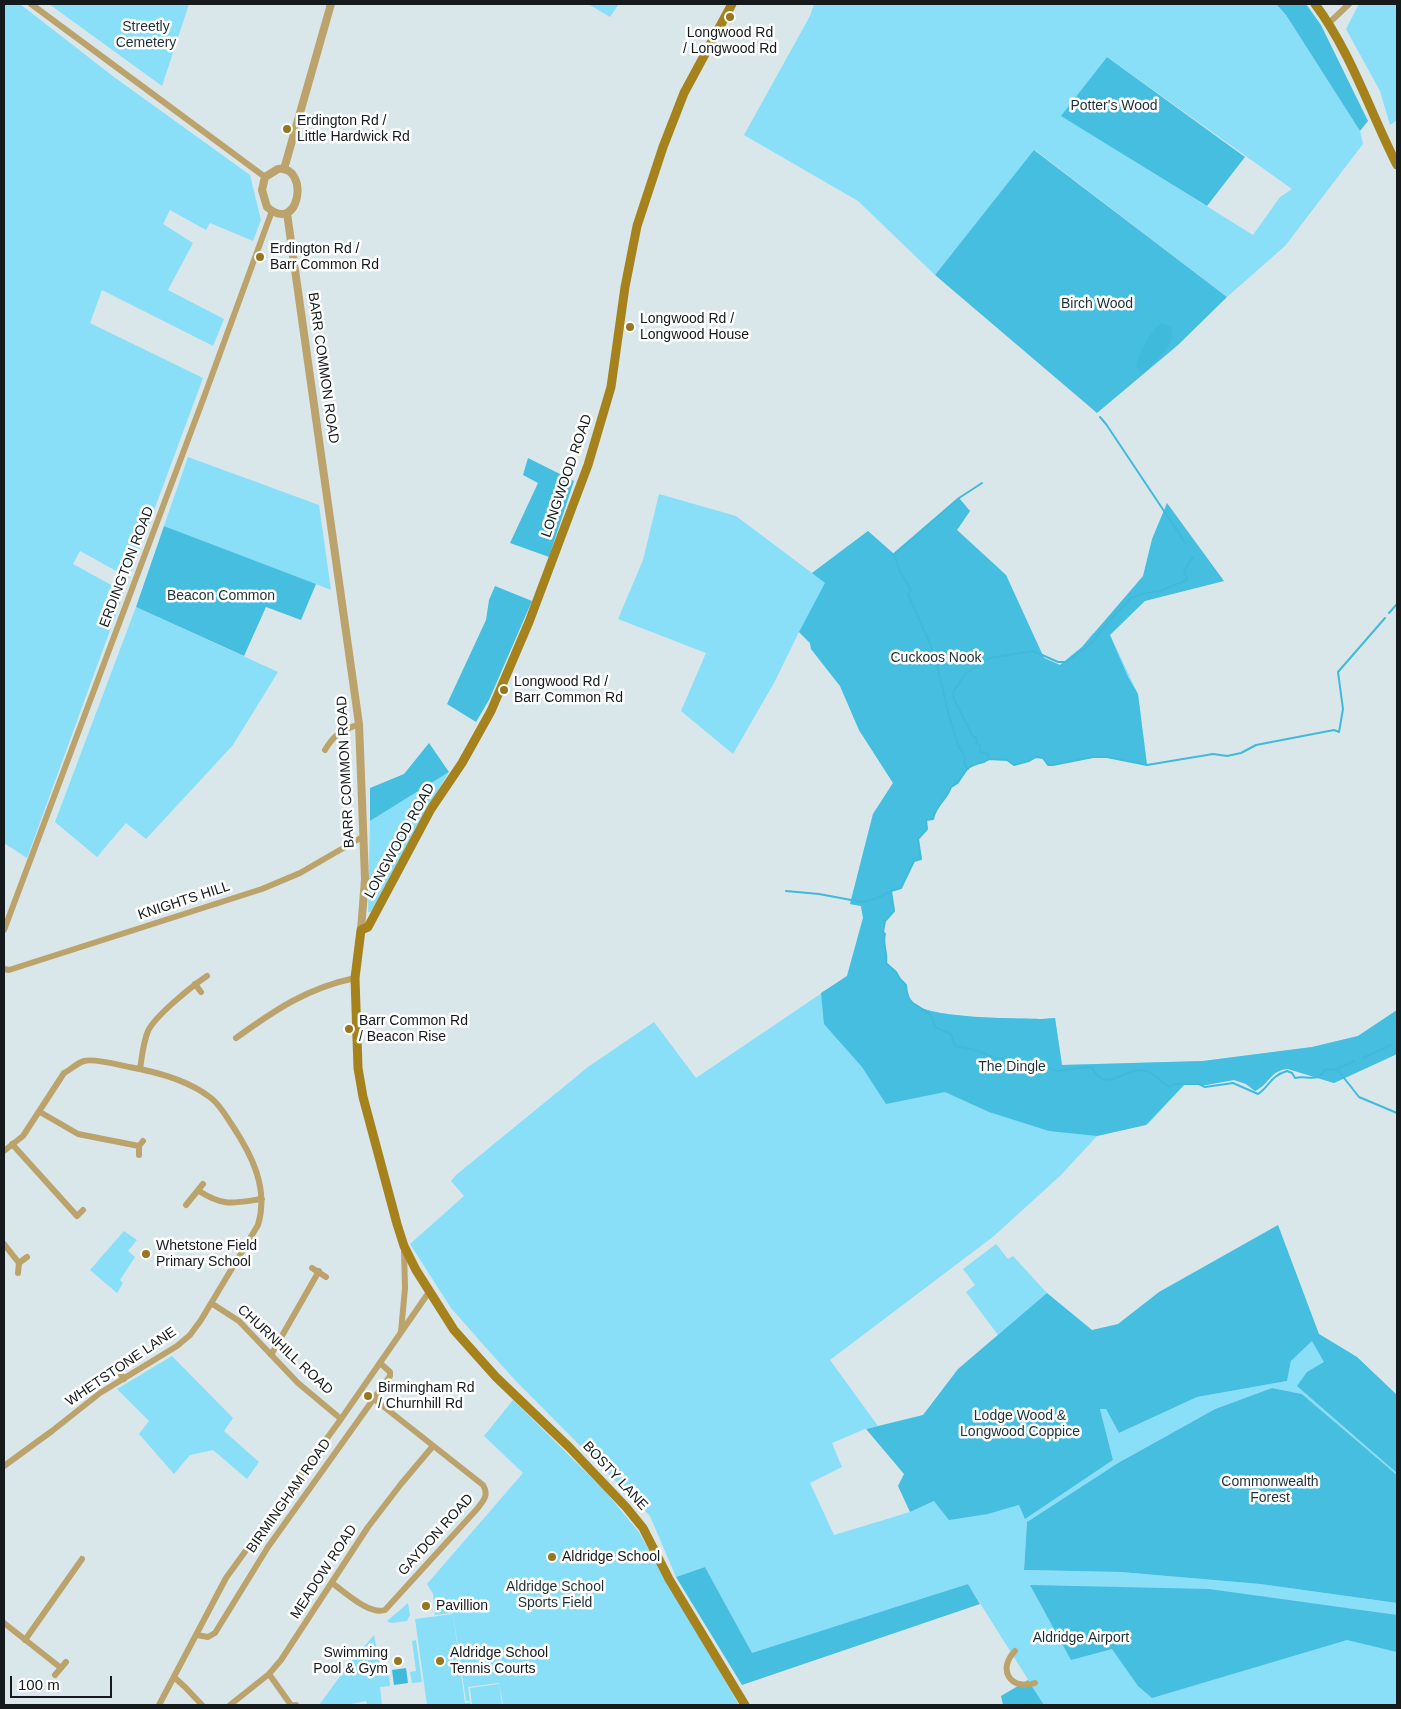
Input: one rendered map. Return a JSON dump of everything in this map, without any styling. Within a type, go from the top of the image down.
[{"type":"main road","name":"LONGWOOD ROAD","points":[[361,930],[368,927],[373,919],[431,809],[480,733],[530,622],[588,465],[611,388],[625,286],[637,226],[643,207],[684,93],[732,4]]},
{"type":"main road","points":[[1315,4],[1329,23],[1347,57],[1397,165]]},
{"type":"main road","name":"BARR COMMON ROAD","points":[[361,930],[355,978],[358,1060],[363,1097],[388,1196],[404,1246],[428,1292]]},
{"type":"main road","name":"BOSTY LANE","points":[[428,1292],[454,1330],[476,1355],[569,1447],[626,1507],[643,1528],[669,1578],[745,1705]]},
{"type":"street","points":[[30,4],[266,177]]},
{"type":"street","points":[[284,169],[331,4]]},
{"type":"street","points":[[1329,23],[1349,4]]},
{"type":"street","points":[[278,169],[284,169],[294,176],[297,192],[294,207],[288,213],[278,214],[267,207],[262,190],[266,177],[278,169]]},
{"type":"street","name":"ERDINGTON ROAD","points":[[4,930],[208,388],[272,211]]},
{"type":"street","name":"BARR COMMON ROAD","points":[[288,213],[359,724],[365,879],[361,930]]},
{"type":"street","points":[[325,750],[332,739],[340,732],[359,724]]},
{"type":"street","name":"KNIGHTS HILL","points":[[4,969],[18,967],[262,889],[300,874],[364,836]]},
{"type":"street","points":[[140,1069],[147,1032],[152,1024],[195,984],[207,976]]},
{"type":"street","points":[[236,1038],[270,1014],[302,995],[337,982],[355,978]]},
{"type":"street","points":[[195,984],[201,992]]},
{"type":"street","name":"WHETSTONE LANE","points":[[4,1151],[23,1136],[64,1073],[85,1061],[97,1061],[140,1069],[182,1081],[212,1100],[242,1141],[256,1169],[262,1199],[258,1225],[196,1328],[168,1352],[100,1394],[4,1466]]},
{"type":"street","points":[[40,1112],[78,1134],[141,1143],[139,1155]]},
{"type":"street","points":[[12,1144],[77,1216],[83,1210]]},
{"type":"street","points":[[186,1205],[203,1184]]},
{"type":"street","points":[[199,1190],[212,1199],[222,1202],[231,1203],[262,1199]]},
{"type":"street","points":[[4,1244],[19,1263],[18,1273]]},
{"type":"street","name":"BIRMINGHAM ROAD","points":[[400,1334],[405,1288],[404,1246]]},
{"type":"street","points":[[19,1263],[27,1257]]},
{"type":"street","points":[[271,1355],[316,1269],[326,1276]]},
{"type":"street","name":"BIRMINGHAM ROAD","points":[[159,1705],[175,1678],[211,1604],[226,1578],[380,1364],[428,1292]]},
{"type":"street","name":"CHURNHILL ROAD","points":[[211,1303],[239,1321],[298,1383],[341,1419]]},
{"type":"street","name":"BIRMINGHAM ROAD","points":[[197,1635],[208,1637],[215,1633],[268,1547],[390,1376],[390,1372],[380,1364]]},
{"type":"street","points":[[115,1366],[124,1379]]},
{"type":"street","name":"GAYDON ROAD","points":[[332,1583],[367,1608],[374,1611],[385,1610],[484,1500],[486,1495],[483,1485],[374,1399]]},
{"type":"street","name":"MEADOW ROAD","points":[[230,1705],[269,1674],[281,1660],[380,1511],[433,1446]]},
{"type":"street","points":[[25,1640],[82,1559]]},
{"type":"street","points":[[4,1623],[61,1668]]},
{"type":"street","points":[[1015,1651],[1008,1658],[1007,1668],[1012,1681],[1019,1685],[1036,1683]]},
{"type":"street","points":[[55,1674],[66,1662]]},
{"type":"street","points":[[269,1674],[294,1705]]},
{"type":"street","points":[[175,1678],[202,1705]]},
{"type":"green space","points":[[4,4],[20,4],[114,77],[250,175],[261,220],[253,241],[210,223],[206,230],[170,210],[163,224],[193,243],[168,290],[224,319],[213,346],[102,290],[90,323],[203,378],[129,578],[80,551],[73,564],[124,592],[27,858],[4,843]]},
{"type":"green space","name":"Streetly Cemetery","points":[[49,4],[189,4],[162,86]]},
{"type":"green space","points":[[588,4],[619,4],[610,17]]},
{"type":"green space","points":[[814,4],[1276,4],[1286,15],[1360,131],[1363,144],[1285,246],[1227,297],[1035,150],[935,275],[858,201],[744,135],[810,16]],"holes":[[[1107,57],[1292,189],[1280,197],[1253,235],[1062,116]]]},
{"type":"green space","points":[[1276,4],[1306,4],[1321,25],[1368,121],[1360,131],[1286,15]]},
{"type":"green space","points":[[1359,4],[1397,4],[1397,120],[1390,125],[1380,91],[1346,29]]},
{"type":"green space","name":"Potter's Wood","points":[[1107,57],[1245,157],[1207,206],[1061,116]]},
{"type":"green space","name":"Birch Wood","points":[[1034,150],[1227,297],[1178,345],[1097,413],[935,275]]},
{"type":"green space","points":[[188,457],[319,505],[331,590],[164,526]]},
{"type":"green space","points":[[528,458],[574,481],[549,557],[510,543],[538,483],[523,475]]},
{"type":"green space","points":[[659,494],[736,516],[812,573],[868,531],[894,554],[959,498],[970,511],[957,530],[1006,575],[1044,658],[1060,665],[1082,647],[1093,633],[1110,635],[1138,694],[1147,765],[1107,757],[1093,757],[1048,765],[1043,758],[1036,757],[1014,765],[1007,760],[989,759],[984,763],[974,764],[968,769],[958,784],[951,787],[936,810],[933,819],[926,820],[927,829],[918,839],[921,859],[914,861],[901,888],[891,891],[894,911],[885,921],[883,932],[885,934],[886,963],[906,985],[908,997],[912,1003],[936,1012],[954,1015],[1055,1018],[1062,1065],[1203,1061],[1312,1047],[1358,1036],[1397,1010],[1397,1054],[1334,1083],[1288,1069],[1277,1072],[1255,1091],[1246,1084],[1234,1080],[1206,1085],[1184,1085],[1148,1124],[1097,1136],[1061,1175],[994,1236],[830,1360],[878,1426],[865,1429],[832,1443],[842,1467],[810,1483],[834,1535],[910,1512],[934,1501],[988,1514],[1019,1505],[1026,1518],[1113,1460],[1100,1409],[1106,1409],[1119,1433],[1197,1397],[1287,1381],[1291,1361],[1319,1334],[1357,1357],[1397,1395],[1397,1475],[1302,1394],[1272,1388],[1215,1409],[1118,1463],[1027,1522],[1024,1570],[1121,1572],[1260,1584],[1397,1603],[1397,1705],[1044,1705],[968,1584],[754,1657],[705,1567],[676,1577],[650,1516],[515,1380],[487,1349],[451,1308],[410,1244],[464,1196],[451,1181],[456,1175],[588,1067],[654,1022],[696,1078],[847,976],[863,918],[861,906],[850,904],[873,814],[893,783],[859,730],[840,686],[811,649],[810,643],[799,632],[774,683],[733,754],[681,711],[706,653],[618,619],[643,560]]},
{"type":"green space","points":[[959,498],[970,511],[957,530],[1006,575],[1044,658],[1060,665],[1082,647],[1143,576],[1152,539],[1167,503],[1224,581],[1145,601],[1110,635],[1128,677],[1138,694],[1147,765],[1107,757],[1093,757],[1053,765],[1048,765],[1043,758],[1036,757],[1014,765],[1007,760],[989,759],[984,763],[974,764],[968,769],[958,784],[951,787],[936,810],[933,819],[926,820],[927,829],[918,839],[921,859],[914,861],[901,888],[891,891],[894,911],[885,921],[883,932],[885,934],[886,963],[906,985],[910,1001],[922,1008],[954,1015],[1055,1018],[1062,1065],[1203,1061],[1312,1047],[1358,1036],[1397,1010],[1397,1054],[1334,1083],[1288,1069],[1277,1072],[1255,1091],[1246,1084],[1234,1080],[1206,1085],[1184,1085],[1146,1125],[1097,1136],[1049,1131],[989,1112],[945,1092],[886,1104],[862,1067],[824,1024],[821,993],[847,976],[863,918],[861,906],[850,904],[873,814],[893,783],[859,730],[840,686],[811,649],[810,643],[799,632],[825,583],[812,573],[868,531],[894,554]]},
{"type":"green space","name":"Beacon Common","points":[[164,526],[316,584],[301,620],[266,607],[244,656],[136,607]]},
{"type":"green space","points":[[495,586],[532,601],[489,700],[476,722],[447,704],[486,620],[489,600]]},
{"type":"green space","points":[[136,607],[278,672],[233,745],[146,839],[126,823],[97,857],[55,822]]},
{"type":"green space","points":[[429,743],[449,772],[370,821],[370,788],[404,774]]},
{"type":"green space","points":[[449,772],[430,804],[425,807],[426,811],[371,912],[368,912],[370,821]]},
{"type":"green space","name":"Lodge Wood & Longwood Coppice","points":[[1278,1225],[1319,1334],[1357,1357],[1397,1395],[1397,1473],[1297,1386],[1307,1372],[1324,1362],[1312,1341],[1291,1361],[1287,1381],[1197,1397],[1119,1433],[1106,1409],[1100,1409],[1113,1460],[1025,1519],[1019,1505],[988,1514],[949,1520],[934,1501],[910,1512],[898,1486],[904,1474],[866,1429],[923,1415],[958,1369],[1047,1293],[1092,1330],[1118,1324],[1159,1292]]},
{"type":"green space","points":[[124,1231],[137,1240],[128,1251],[135,1257],[120,1280],[123,1283],[117,1293],[90,1270]]},
{"type":"green space","points":[[996,1244],[1008,1259],[1013,1256],[1047,1293],[998,1335],[966,1292],[975,1285],[963,1269]]},
{"type":"green space","points":[[172,1356],[233,1418],[224,1431],[259,1462],[247,1479],[213,1450],[190,1455],[174,1474],[139,1434],[149,1421],[117,1389]]},
{"type":"green space","name":"Commonwealth Forest","points":[[1272,1388],[1302,1394],[1397,1475],[1397,1603],[1260,1584],[1121,1572],[1024,1570],[1027,1522],[1118,1463],[1215,1409]]},
{"type":"green space","name":"Aldridge School Sports Field","points":[[513,1400],[605,1491],[638,1531],[739,1705],[503,1705],[499,1683],[468,1687],[470,1701],[466,1701],[453,1613],[435,1615],[433,1594],[427,1584],[523,1473],[484,1436]]},
{"type":"green space","points":[[705,1567],[752,1653],[968,1584],[980,1604],[742,1685],[676,1577]]},
{"type":"green space","name":"Aldridge Airport","points":[[1030,1585],[1209,1589],[1397,1615],[1397,1652],[1347,1640],[1152,1698],[1138,1686],[1112,1649],[1071,1660]]},
{"type":"green space","points":[[408,1603],[410,1615],[407,1621],[391,1623],[387,1621]]},
{"type":"green space","name":"Aldridge School Tennis Courts","points":[[453,1614],[465,1703],[470,1702],[471,1705],[427,1705],[415,1619]]},
{"type":"green space","points":[[374,1635],[382,1676],[389,1675],[390,1686],[380,1687],[382,1705],[367,1705],[366,1701],[347,1705],[319,1705],[349,1664]]},
{"type":"green space","points":[[416,1640],[422,1682],[412,1683],[410,1672],[416,1671],[412,1641]]},
{"type":"green space","points":[[1028,1680],[1044,1705],[1003,1705],[1001,1696]]},
{"type":"green space","points":[[499,1684],[502,1705],[472,1705],[470,1688]]},
{"type":"shaded area","points":[[1162,323],[1171,326],[1171,340],[1164,352],[1144,373],[1136,366],[1149,336]]},
{"type":"shaded area","points":[[406,1668],[408,1683],[394,1685],[392,1670]]},
{"type":"waterway","points":[[1100,417],[1186,544]]},
{"type":"waterway","points":[[968,769],[964,763],[965,758],[959,748],[950,720],[934,653],[908,594],[911,590],[900,572],[894,554],[959,498],[982,483]]},
{"type":"waterway","points":[[1193,557],[1184,571],[1187,579],[1185,581],[1160,591],[1141,594],[1131,598],[1107,623],[1092,643],[1066,662],[1058,662],[1033,651],[990,658],[965,674],[953,692],[954,699],[972,735],[977,739],[976,743],[980,746],[980,752],[988,754],[989,759],[967,769],[951,787],[934,814],[933,819],[926,820],[927,829],[918,839],[921,859],[914,861],[901,888],[891,891],[894,911],[885,921],[883,932],[885,934],[886,963],[906,985],[911,1002],[930,1015],[935,1027],[951,1034],[955,1046],[976,1050],[995,1058],[1008,1059],[1027,1070],[1046,1067],[1057,1071],[1088,1067],[1092,1068],[1103,1079],[1108,1080],[1140,1070],[1153,1074],[1170,1087],[1173,1084],[1199,1084],[1205,1087],[1233,1083],[1258,1094],[1281,1073],[1287,1071],[1292,1073],[1295,1078],[1316,1078],[1325,1070],[1337,1069],[1354,1061]]},
{"type":"waterway","points":[[1389,613],[1397,604]]},
{"type":"waterway","points":[[989,759],[1007,760],[1014,765],[1036,757],[1043,758],[1048,765],[1053,765],[1093,757],[1107,757],[1147,765],[1213,754],[1227,756],[1241,753],[1256,745],[1334,730],[1339,732],[1343,709],[1338,672],[1385,618]]},
{"type":"waterway","points":[[786,891],[819,894],[862,902],[875,899],[891,891]]},
{"type":"waterway","points":[[1363,1058],[1391,1045]]},
{"type":"waterway","points":[[1337,1069],[1359,1097],[1397,1113]]},
{"type":"place","name":"Longwood Rd / Longwood Rd","points":[[730,17]]},
{"type":"place","name":"Erdington Rd / Little Hardwick Rd","points":[[287,129]]},
{"type":"place","name":"Erdington Rd / Barr Common Rd","points":[[260,257]]},
{"type":"place","name":"Longwood Rd / Longwood House","points":[[630,327]]},
{"type":"place","name":"Longwood Rd / Barr Common Rd","points":[[504,690]]},
{"type":"place","name":"Barr Common Rd / Beacon Rise","points":[[349,1029]]},
{"type":"place","name":"Whetstone Field Primary School","points":[[146,1254]]},
{"type":"place","name":"Birmingham Rd / Churnhill Rd","points":[[368,1396]]},
{"type":"place","name":"Aldridge School","points":[[552,1557]]},
{"type":"place","name":"Pavillion","points":[[426,1606]]},
{"type":"place","name":"Swimming Pool & Gym","points":[[398,1661]]},
{"type":"place","name":"Aldridge School Tennis Courts","points":[[440,1661]]},
{"type":"park label","name":"Cuckoos Nook","points":[[936,658]]},
{"type":"park label","name":"The Dingle","points":[[1012,1067]]}]
